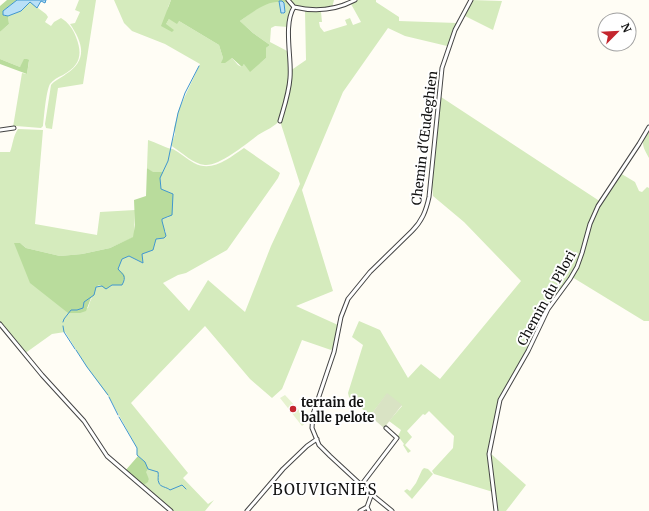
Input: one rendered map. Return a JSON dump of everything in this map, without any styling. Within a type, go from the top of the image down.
[{"type":"street","points":[[288,0],[294,7],[303,10],[341,7],[355,0]]},
{"type":"street","name":"Chemin d'Œudeghien","points":[[317,440],[312,428],[313,414],[334,352],[345,305],[352,293],[370,272],[418,225],[426,212],[429,197],[442,68],[454,30],[471,0]]},
{"type":"street","points":[[280,121],[290,83],[289,24],[291,12],[294,7]]},
{"type":"street","name":"Chemin du Pilori","points":[[496,511],[489,454],[500,400],[528,351],[548,309],[577,267],[590,224],[598,206],[649,127]]},
{"type":"street","points":[[0,130],[14,128]]},
{"type":"street","points":[[0,324],[42,375],[84,422],[107,456],[171,511]]},
{"type":"street","points":[[362,484],[397,438],[386,428]]},
{"type":"street","points":[[247,511],[283,469],[307,446],[317,440],[319,445],[330,456],[392,511]]},
{"type":"street","points":[[360,511],[367,507],[371,496],[370,493]]},
{"type":"street","points":[[367,507],[369,511]]},
{"type":"green space","points":[[7,0],[17,0],[3,11],[4,16],[8,16],[9,24],[0,32],[0,6]]},
{"type":"green space","points":[[79,0],[96,0],[83,84],[58,88],[52,129],[46,128],[45,124],[51,85],[73,69],[78,63],[80,57],[80,44],[70,24],[75,23],[80,12],[75,10]]},
{"type":"green space","points":[[114,0],[171,0],[168,7],[166,24],[169,19],[179,21],[219,45],[223,58],[222,63],[232,58],[242,67],[244,64],[260,63],[266,58],[266,48],[270,45],[253,33],[240,21],[263,3],[277,0],[279,1],[282,14],[285,12],[284,3],[287,1],[291,6],[288,27],[275,26],[271,28],[270,42],[289,52],[287,94],[283,111],[278,122],[233,154],[211,164],[205,165],[196,163],[173,147],[171,145],[175,134],[174,128],[179,109],[200,64],[165,44],[132,31],[124,23]]},
{"type":"green space","points":[[171,0],[287,1],[284,3],[277,2],[266,5],[240,21],[253,33],[270,45],[266,48],[266,58],[250,72],[244,64],[242,67],[232,58],[225,63],[221,63],[223,58],[219,45],[179,21],[177,24],[169,19],[166,24],[174,30],[172,32],[161,26]]},
{"type":"green space","points":[[289,0],[334,0],[332,8],[315,9],[304,8]]},
{"type":"green space","points":[[358,0],[376,0],[376,2],[399,17],[399,21],[457,23],[447,46],[405,36],[388,28],[343,92],[302,190],[333,291],[296,306],[338,325],[333,348],[331,350],[302,340],[282,389],[272,398],[250,379],[205,326],[131,403],[188,473],[183,478],[208,504],[214,500],[205,511],[171,511],[142,485],[144,485],[149,479],[145,472],[146,466],[144,462],[137,455],[137,448],[109,397],[87,367],[65,332],[52,334],[24,354],[0,324],[0,152],[10,152],[18,129],[43,130],[35,224],[97,235],[100,212],[135,210],[134,237],[110,248],[82,254],[60,256],[26,248],[20,243],[68,313],[88,308],[96,287],[102,286],[108,288],[115,284],[121,272],[118,269],[122,259],[129,256],[143,263],[142,254],[153,250],[156,239],[164,238],[166,232],[162,226],[162,219],[169,217],[171,193],[161,189],[160,178],[147,168],[148,140],[173,149],[201,166],[220,163],[244,148],[280,173],[278,178],[227,250],[186,273],[178,275],[163,283],[189,311],[208,280],[245,312],[271,246],[300,184],[280,121],[289,88],[290,71],[306,60],[305,11],[321,12],[322,22],[319,22],[320,27],[324,32],[347,25],[345,20],[350,18],[353,25],[361,22],[351,4]]},
{"type":"green space","points":[[471,0],[502,1],[493,30],[463,15]]},
{"type":"green space","points":[[30,2],[46,14],[48,17],[45,22],[51,26],[54,22],[61,18],[66,22],[75,34],[79,49],[78,59],[73,67],[50,84],[46,98],[43,126],[41,128],[13,127],[22,73],[27,74],[29,61],[20,67],[0,59],[0,32],[9,24],[8,16],[21,11]]},
{"type":"green space","points":[[0,59],[20,67],[24,59],[29,60],[27,74],[0,64]]},
{"type":"green space","points":[[438,95],[601,202],[593,219],[602,201],[620,173],[635,182],[639,191],[642,192],[647,187],[649,188],[649,321],[644,321],[572,277],[577,267],[551,305],[501,397],[489,454],[493,492],[434,474],[432,471],[453,448],[454,436],[429,411],[425,415],[423,414],[407,431],[412,437],[405,445],[411,451],[408,453],[398,436],[401,430],[389,421],[402,406],[387,394],[370,416],[349,397],[348,393],[363,345],[352,337],[359,321],[380,330],[408,378],[421,364],[440,379],[521,281],[464,222],[433,196],[431,174]]},
{"type":"green space","points":[[649,128],[649,158],[643,146],[643,140]]},
{"type":"green space","points":[[147,168],[153,172],[163,172],[160,178],[161,189],[173,194],[172,215],[162,219],[166,236],[164,238],[156,239],[153,250],[142,254],[143,263],[129,256],[122,259],[118,269],[125,276],[122,285],[112,285],[106,289],[100,286],[96,287],[94,295],[91,298],[86,311],[80,313],[68,313],[30,283],[14,243],[20,243],[26,248],[60,256],[82,254],[110,248],[133,237],[135,225],[134,200],[146,196]]},
{"type":"green space","points":[[387,393],[402,405],[384,428],[370,416]]},
{"type":"green space","name":"terrain de balle pelote","points":[[285,395],[309,420],[302,426],[280,398]]},
{"type":"green space","points":[[489,452],[526,485],[506,511],[497,511]]},
{"type":"green space","points":[[138,456],[145,462],[148,469],[146,472],[149,479],[144,485],[125,471]]},
{"type":"green space","points":[[424,468],[428,469],[433,474],[412,499],[404,491],[407,489],[410,491]]},
{"type":"water","points":[[17,0],[46,0],[45,3],[41,1],[37,8],[30,2],[21,11],[8,16],[3,15],[3,11]]},
{"type":"water","points":[[279,1],[284,3],[284,13],[281,13]]},
{"type":"waterway","points":[[63,322],[71,310],[83,308],[84,302],[94,295],[96,287],[102,286],[106,289],[112,285],[122,285],[124,278],[123,274],[118,269],[122,259],[129,256],[143,263],[142,254],[153,250],[156,239],[164,238],[166,236],[162,219],[172,215],[173,194],[161,189],[160,178],[168,161],[178,113],[185,93],[199,66]]},
{"type":"waterway","points":[[63,326],[64,332],[75,349]]},
{"type":"waterway","points":[[76,350],[108,395]]},
{"type":"waterway","points":[[109,397],[118,415]]},
{"type":"waterway","points":[[119,417],[137,448],[137,455],[145,462],[148,469],[158,472],[158,480],[160,484],[170,490],[182,485],[186,489]]},
{"type":"place","name":"terrain de balle pelote","points":[[293,409]]},
{"type":"district","name":"BOUVIGNIES","points":[[325,490]]}]
